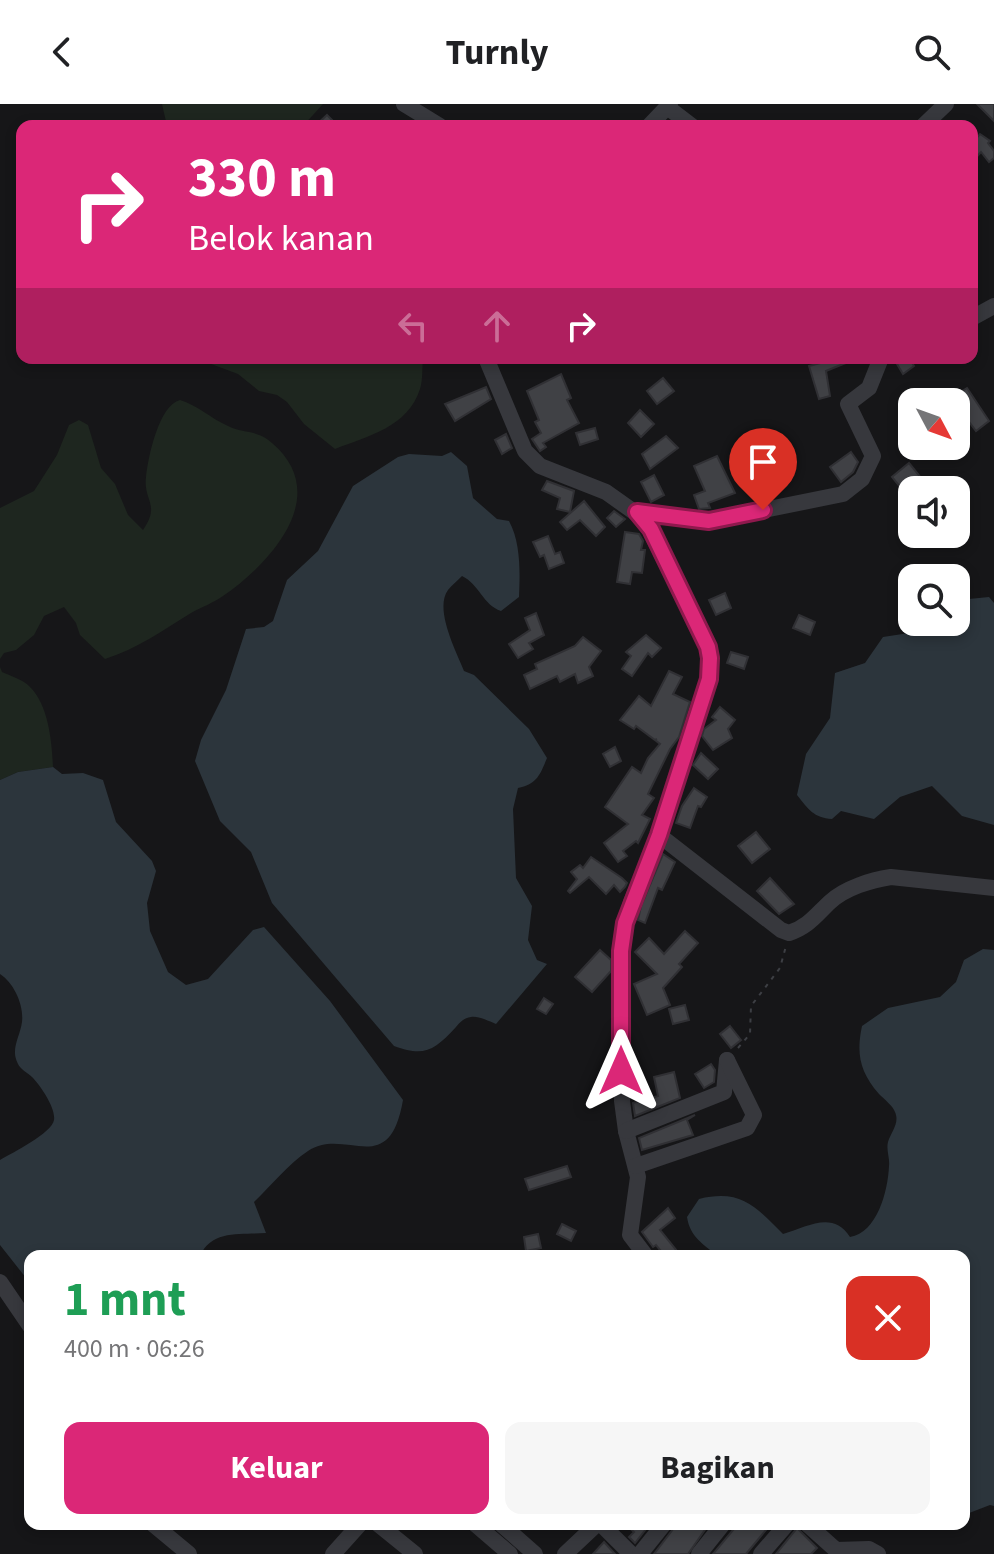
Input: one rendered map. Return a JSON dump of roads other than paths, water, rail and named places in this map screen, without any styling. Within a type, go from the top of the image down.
[{"type":"street","points":[[404,104],[430,120]]},
{"type":"street","points":[[929,120],[946,104]]},
{"type":"street","points":[[668,106],[685,120]]},
{"type":"street","points":[[489,364],[531,459],[540,466],[606,492],[637,512],[651,529],[708,647],[710,658],[709,679],[659,835],[631,902],[622,937],[622,1101],[626,1131],[636,1166],[637,1190],[630,1235],[641,1250]]},
{"type":"street","points":[[637,512],[709,521],[843,494],[862,479],[873,456],[848,404],[869,388],[879,364]]},
{"type":"street","points":[[659,835],[781,930],[789,933],[809,924],[837,897],[878,879],[891,877],[994,888]]},
{"type":"street","points":[[626,1131],[724,1092],[727,1060],[754,1115],[747,1128],[636,1166]]},
{"type":"street","points":[[0,1282],[24,1317]]},
{"type":"street","points":[[160,1530],[189,1554]]},
{"type":"street","points":[[333,1554],[355,1530]]},
{"type":"street","points":[[385,1530],[415,1554]]},
{"type":"street","points":[[482,1530],[510,1554]]},
{"type":"street","points":[[508,1530],[535,1554]]},
{"type":"street","points":[[565,1554],[592,1530]]},
{"type":"street","points":[[605,1530],[631,1554]]},
{"type":"street","points":[[640,1554],[659,1530]]},
{"type":"street","points":[[699,1554],[718,1530]]},
{"type":"street","points":[[761,1554],[782,1530]]},
{"type":"street","points":[[811,1530],[824,1549],[869,1549],[878,1554]]}]
